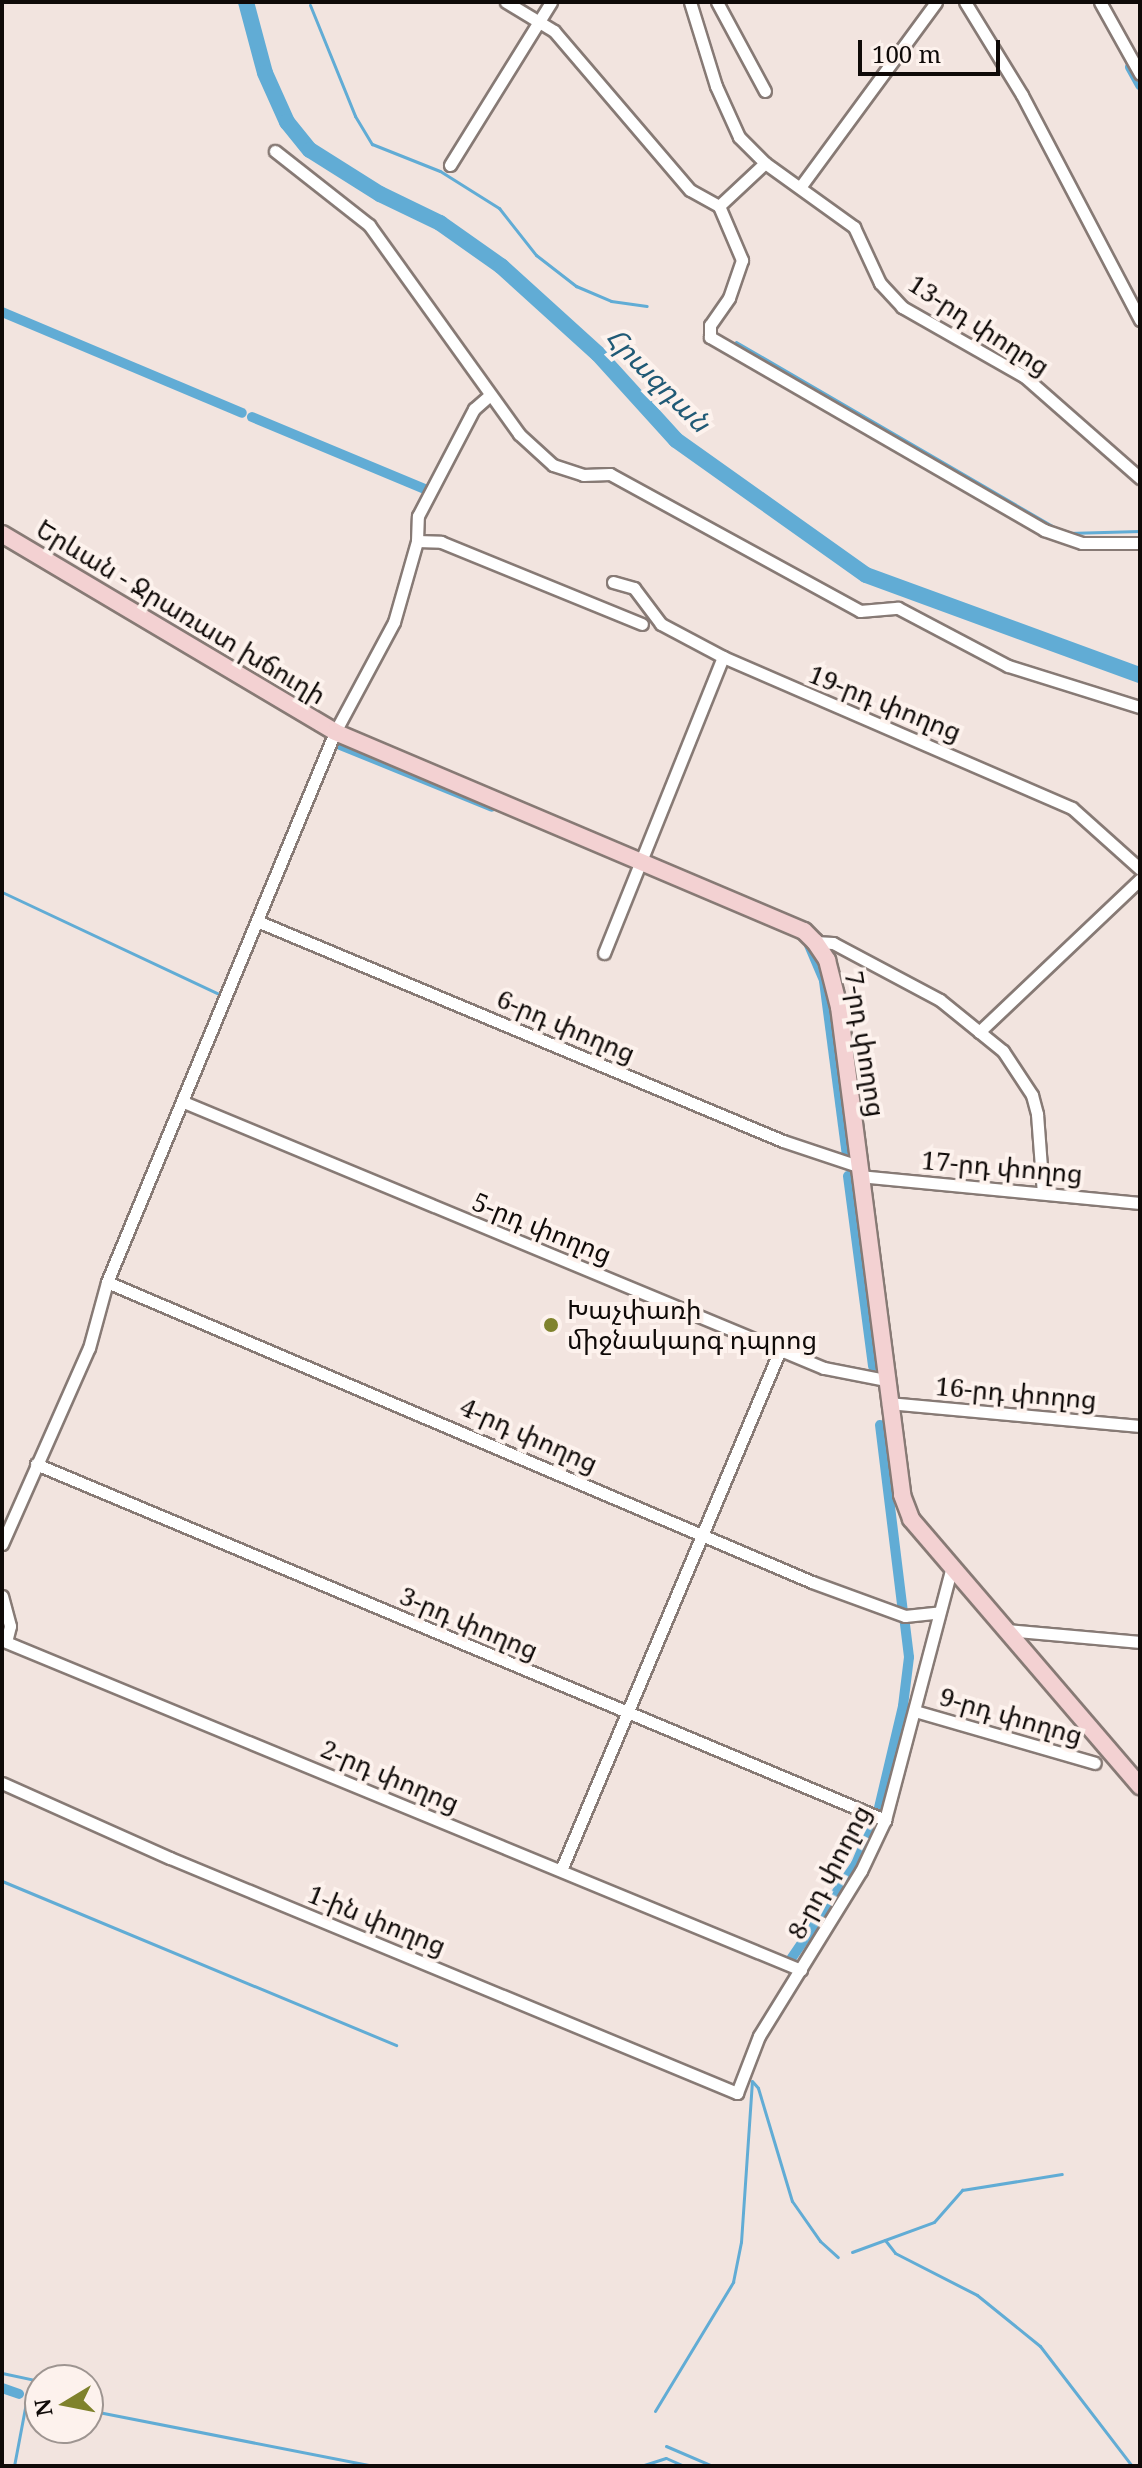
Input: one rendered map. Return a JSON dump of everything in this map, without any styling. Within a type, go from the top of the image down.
[{"type":"main road","name":"Երևան - Ջրառատ խճուղի","points":[[2,534],[335,732]]},
{"type":"main road","points":[[335,732],[804,931],[815,942]]},
{"type":"main road","name":"7-րդ փողոց","points":[[815,942],[827,960],[839,1007],[894,1458],[911,1519],[952,1566]]},
{"type":"main road","points":[[952,1566],[1140,1786]]},
{"type":"street","points":[[506,2],[554,31],[690,190],[719,206],[742,260],[729,298],[710,325],[710,337],[1044,530],[1082,543],[1140,543]]},
{"type":"street","points":[[450,165],[551,2]]},
{"type":"street","name":"13-րդ փողոց","points":[[690,2],[728,114],[739,137],[765,163],[854,227],[880,283],[902,307],[1025,377],[1140,478]]},
{"type":"street","points":[[717,2],[765,91]]},
{"type":"street","points":[[801,186],[936,2]]},
{"type":"street","points":[[965,2],[1022,95],[1140,320]]},
{"type":"street","points":[[1100,2],[1140,74]]},
{"type":"street","points":[[275,151],[369,225],[490,395],[553,465],[583,475],[610,474],[860,611],[898,608],[1008,666],[1140,707]]},
{"type":"street","points":[[719,206],[765,163]]},
{"type":"street","points":[[2,1544],[89,1348],[107,1282],[186,1103],[335,732],[394,622],[417,541],[418,516],[474,409],[490,395]]},
{"type":"street","points":[[417,541],[441,542],[642,624]]},
{"type":"street","name":"19-րդ փողոց","points":[[613,582],[634,588],[661,624],[723,657],[1072,808],[1140,869]]},
{"type":"street","points":[[604,953],[644,863],[723,657]]},
{"type":"street","points":[[979,1032],[1140,879]]},
{"type":"street","name":"6-րդ փողոց","points":[[257,921],[859,1171]]},
{"type":"street","points":[[815,942],[833,943],[940,1000],[1003,1051],[1032,1095],[1041,1144],[1043,1193]]},
{"type":"street","name":"5-րդ փողոց","points":[[186,1103],[824,1368],[886,1380]]},
{"type":"street","name":"17-րդ փողոց","points":[[859,1171],[1140,1203]]},
{"type":"street","name":"4-րդ փողոց","points":[[107,1282],[876,1607],[905,1616],[936,1613]]},
{"type":"street","points":[[561,1870],[780,1350]]},
{"type":"street","name":"16-րդ փողոց","points":[[888,1403],[1140,1426]]},
{"type":"street","name":"3-րդ փողոց","points":[[36,1464],[626,1714],[885,1820]]},
{"type":"street","name":"8-րդ փողոց","points":[[737,2093],[759,2036],[801,1970],[885,1820],[915,1711],[936,1613],[952,1566]]},
{"type":"street","name":"2-րդ փողոց","points":[[2,1596],[10,1626],[6,1642],[801,1970]]},
{"type":"street","points":[[1006,1630],[1140,1642]]},
{"type":"street","name":"9-րդ փողոց","points":[[915,1711],[1095,1763]]},
{"type":"street","name":"1-ին փողոց","points":[[2,1783],[170,1858],[737,2093]]},
{"type":"waterway","name":"Հրազդան","points":[[246,2],[265,73],[287,122],[310,150],[380,194],[440,223],[501,266],[598,354],[676,440],[866,575],[1140,675]]},
{"type":"waterway","points":[[310,5],[355,116],[372,144],[440,171],[499,208],[536,255],[576,286],[611,301],[647,306]]},
{"type":"waterway","points":[[1130,67],[1140,85]]},
{"type":"waterway","points":[[2,312],[242,413]]},
{"type":"waterway","points":[[736,342],[1057,529]]},
{"type":"waterway","points":[[252,417],[427,490]]},
{"type":"waterway","points":[[1068,533],[1140,531]]},
{"type":"waterway","points":[[338,744],[492,807]]},
{"type":"waterway","points":[[2,892],[219,994]]},
{"type":"waterway","points":[[809,945],[824,981],[847,1156]]},
{"type":"waterway","points":[[848,1176],[873,1366]]},
{"type":"waterway","points":[[880,1425],[903,1611]]},
{"type":"waterway","points":[[878,1812],[903,1706],[909,1657],[905,1622]]},
{"type":"waterway","points":[[791,1959],[856,1864],[873,1824]]},
{"type":"waterway","points":[[2,1881],[396,2045]]},
{"type":"waterway","points":[[752,2081],[758,2088],[792,2201],[820,2241],[838,2257]]},
{"type":"waterway","points":[[655,2411],[733,2282],[741,2242],[752,2081]]},
{"type":"waterway","points":[[852,2252],[934,2222],[962,2190],[1062,2174]]},
{"type":"waterway","points":[[885,2240],[895,2253],[977,2295],[1040,2346],[1132,2466]]},
{"type":"waterway","points":[[2,2373],[24,2378]]},
{"type":"waterway","points":[[2,2388],[19,2394]]},
{"type":"waterway","points":[[14,2466],[24,2413]]},
{"type":"waterway","points":[[104,2413],[374,2466]]},
{"type":"waterway","points":[[666,2446],[713,2466]]},
{"type":"waterway","points":[[641,2466],[666,2458],[684,2466]]},
{"type":"place","name":"Խաչփառի միջնակարգ դպրոց","points":[[551,1325]]}]
